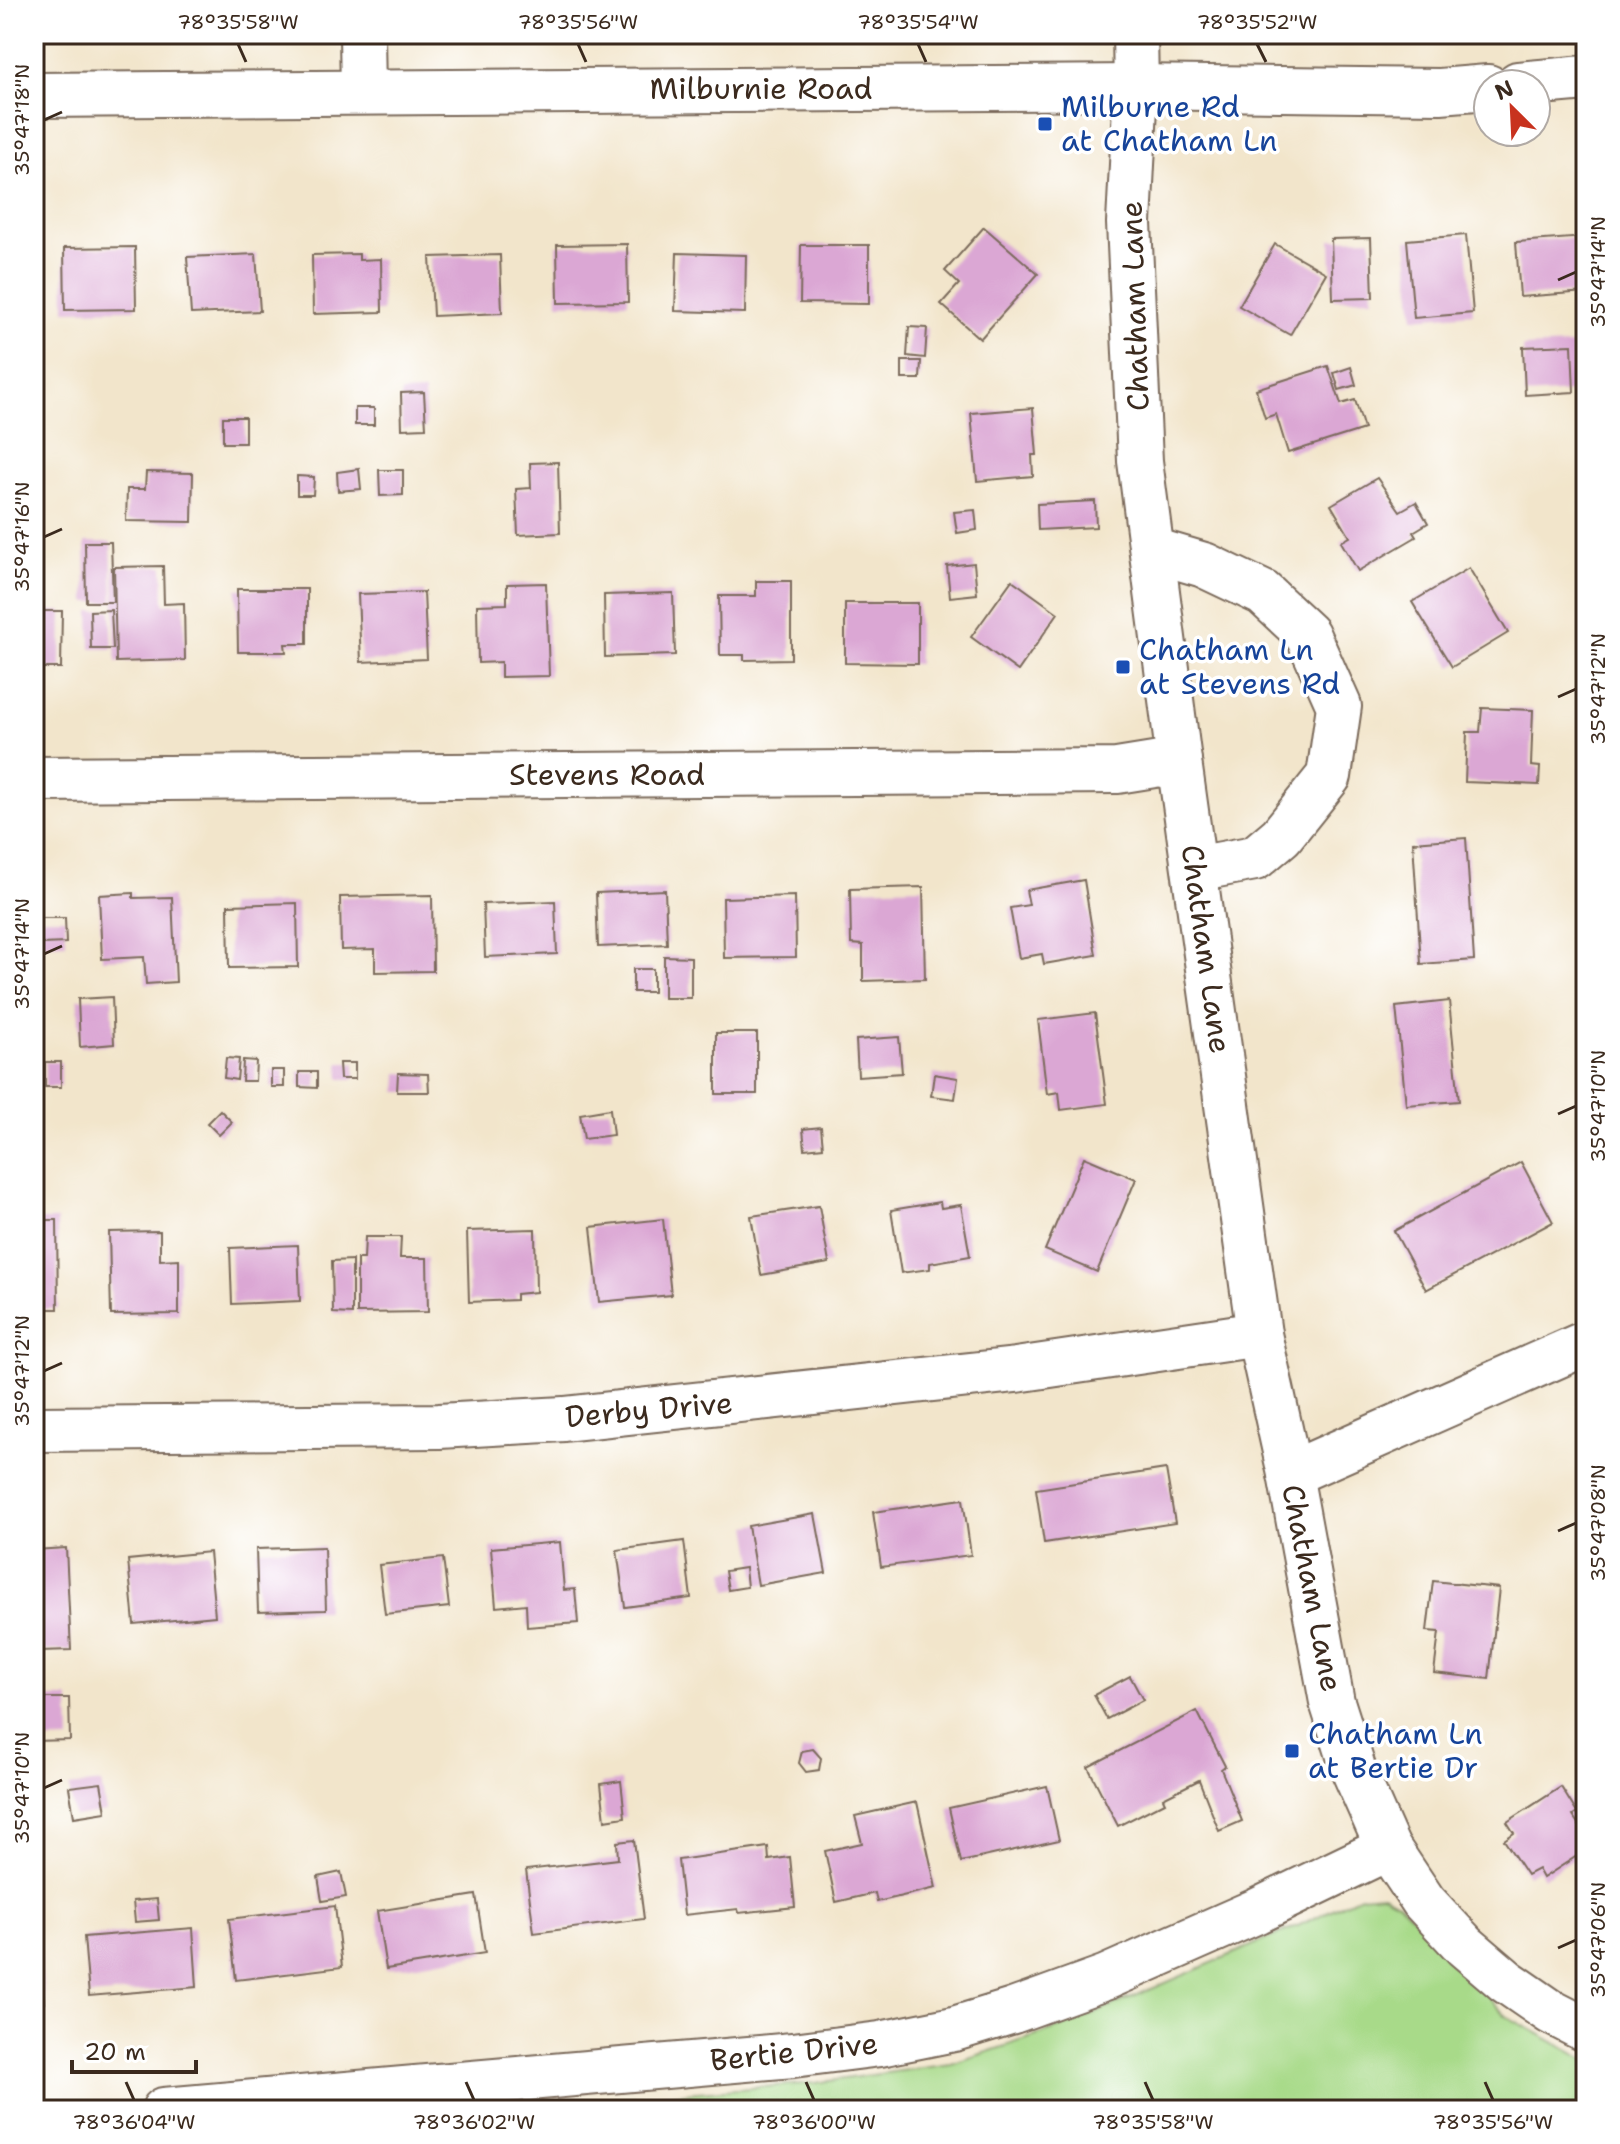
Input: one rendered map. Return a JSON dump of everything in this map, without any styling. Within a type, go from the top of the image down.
[{"type":"street","points":[[362,34],[363,92]]},
{"type":"street","name":"Chatham Lane","points":[[1135,34],[1136,87],[1129,223],[1140,461],[1259,1334],[1290,1474],[1332,1702],[1354,1771],[1388,1848],[1424,1902],[1465,1946],[1506,1981],[1551,2012],[1586,2030]]},
{"type":"street","points":[[1552,81],[1586,78]]},
{"type":"street","name":"Milburnie Road","points":[[34,95],[1136,87],[1440,91],[1472,88]]},
{"type":"street","points":[[1153,550],[1204,565],[1263,593],[1307,634],[1339,706],[1329,776],[1281,836],[1255,858],[1195,869]]},
{"type":"street","name":"Stevens Road","points":[[34,779],[1117,771],[1179,761]]},
{"type":"street","name":"Derby Drive","points":[[34,1429],[439,1426],[564,1419],[1016,1370],[1259,1334]]},
{"type":"street","points":[[1290,1474],[1586,1343]]},
{"type":"street","name":"Bertie Drive","points":[[164,2110],[793,2055],[880,2044],[940,2032],[1013,2011],[1107,1977],[1257,1911],[1388,1848]]},
{"type":"green space","points":[[1383,1894],[1398,1902],[1506,2016],[1586,2060],[1586,2110],[1459,2110],[1449,2106],[1335,2107],[1326,2110],[541,2110],[540,2104],[815,2083],[951,2064],[1066,2026],[1360,1896]]},
{"type":"water","points":[[1449,2106],[1459,2110],[1326,2110],[1335,2107]]},
{"type":"building","points":[[984,227],[1038,274],[980,339],[941,304],[959,284],[945,271]]},
{"type":"building","points":[[1466,235],[1473,313],[1414,318],[1407,240]]},
{"type":"building","points":[[1586,237],[1586,292],[1520,297],[1516,242]]},
{"type":"building","points":[[1371,238],[1373,298],[1333,299],[1331,239]]},
{"type":"building","points":[[627,244],[628,302],[558,303],[557,245]]},
{"type":"building","points":[[1275,244],[1326,273],[1290,335],[1239,306]]},
{"type":"building","points":[[801,245],[869,245],[869,304],[800,303]]},
{"type":"building","points":[[135,247],[136,309],[65,310],[64,248]]},
{"type":"building","points":[[677,253],[746,255],[745,313],[675,311]]},
{"type":"building","points":[[256,254],[260,311],[191,314],[187,257]]},
{"type":"building","points":[[359,254],[359,260],[381,259],[382,312],[313,314],[312,255]]},
{"type":"building","points":[[500,255],[502,313],[433,316],[430,257]]},
{"type":"building","points":[[909,327],[927,328],[925,358],[907,356]]},
{"type":"building","points":[[1572,345],[1574,392],[1525,395],[1523,347]]},
{"type":"building","points":[[902,361],[921,361],[920,379],[902,379]]},
{"type":"building","points":[[1328,366],[1341,404],[1355,400],[1364,429],[1288,453],[1276,414],[1265,418],[1256,389]]},
{"type":"building","points":[[1351,367],[1356,385],[1339,390],[1334,373]]},
{"type":"building","points":[[424,392],[426,428],[402,429],[401,393]]},
{"type":"building","points":[[355,408],[374,408],[374,425],[355,425]]},
{"type":"building","points":[[1033,408],[1037,455],[1032,455],[1033,476],[977,481],[971,413]]},
{"type":"building","points":[[223,417],[245,417],[245,443],[223,443]]},
{"type":"building","points":[[558,462],[560,533],[518,535],[516,489],[531,488],[530,463]]},
{"type":"building","points":[[359,469],[361,489],[338,491],[337,472]]},
{"type":"building","points":[[379,470],[403,470],[403,495],[380,496]]},
{"type":"building","points":[[146,472],[193,473],[192,522],[126,521],[127,489],[145,489]]},
{"type":"building","points":[[297,476],[314,477],[313,495],[297,495]]},
{"type":"building","points":[[1377,478],[1400,511],[1416,502],[1428,523],[1413,532],[1416,537],[1358,571],[1341,542],[1350,537],[1331,505]]},
{"type":"building","points":[[1095,501],[1096,527],[1038,530],[1037,504]]},
{"type":"building","points":[[975,510],[977,530],[957,533],[954,512]]},
{"type":"building","points":[[85,542],[111,542],[113,602],[86,602]]},
{"type":"building","points":[[974,563],[977,594],[950,597],[947,566]]},
{"type":"building","points":[[163,566],[164,604],[184,603],[185,660],[116,662],[114,567]]},
{"type":"building","points":[[1469,568],[1508,633],[1452,667],[1412,602]]},
{"type":"building","points":[[1012,580],[1058,613],[1018,671],[971,637]]},
{"type":"building","points":[[756,581],[791,581],[791,659],[744,660],[744,655],[720,655],[719,596],[756,596]]},
{"type":"building","points":[[546,583],[549,676],[501,677],[501,662],[478,663],[477,605],[507,604],[507,584]]},
{"type":"building","points":[[237,589],[307,589],[307,644],[285,644],[286,652],[238,652]]},
{"type":"building","points":[[424,592],[427,659],[361,662],[358,594]]},
{"type":"building","points":[[673,593],[675,655],[605,657],[604,595]]},
{"type":"building","points":[[845,603],[918,603],[918,664],[845,663]]},
{"type":"building","points":[[111,610],[113,649],[91,649],[90,611]]},
{"type":"building","points":[[34,611],[62,611],[61,668],[34,668]]},
{"type":"building","points":[[1482,708],[1533,710],[1531,766],[1540,767],[1539,785],[1465,782],[1467,732],[1480,732]]},
{"type":"building","points":[[1466,838],[1474,960],[1421,964],[1413,842]]},
{"type":"building","points":[[1084,880],[1096,955],[1044,964],[1042,954],[1019,958],[1010,908],[1029,905],[1026,890]]},
{"type":"building","points":[[923,887],[925,979],[863,981],[863,945],[851,944],[850,889]]},
{"type":"building","points":[[665,890],[667,944],[598,947],[596,893]]},
{"type":"building","points":[[133,893],[133,898],[172,897],[176,982],[146,984],[144,957],[102,959],[99,895]]},
{"type":"building","points":[[432,895],[433,971],[375,972],[375,949],[341,950],[340,897]]},
{"type":"building","points":[[795,896],[796,957],[724,958],[723,898]]},
{"type":"building","points":[[555,901],[557,954],[485,957],[483,904]]},
{"type":"building","points":[[297,903],[298,967],[229,968],[228,905]]},
{"type":"building","points":[[34,907],[39,907],[40,918],[65,918],[66,943],[41,944],[42,966],[34,967]]},
{"type":"building","points":[[664,956],[691,957],[691,998],[664,998]]},
{"type":"building","points":[[633,969],[653,969],[653,992],[633,992]]},
{"type":"building","points":[[112,997],[114,1044],[80,1047],[78,999]]},
{"type":"building","points":[[1449,1001],[1459,1101],[1406,1105],[1396,1007]]},
{"type":"building","points":[[1095,1013],[1107,1104],[1061,1110],[1059,1092],[1047,1094],[1038,1020]]},
{"type":"building","points":[[716,1033],[757,1033],[757,1094],[716,1094]]},
{"type":"building","points":[[899,1037],[902,1073],[858,1076],[856,1040]]},
{"type":"building","points":[[226,1058],[239,1059],[237,1080],[224,1078]]},
{"type":"building","points":[[243,1060],[256,1061],[255,1081],[242,1081]]},
{"type":"building","points":[[45,1062],[61,1062],[61,1087],[45,1087]]},
{"type":"building","points":[[339,1063],[355,1063],[355,1079],[340,1079]]},
{"type":"building","points":[[271,1070],[284,1070],[284,1087],[271,1087]]},
{"type":"building","points":[[299,1072],[317,1072],[317,1088],[299,1087]]},
{"type":"building","points":[[398,1073],[428,1074],[429,1092],[397,1092]]},
{"type":"building","points":[[934,1074],[958,1078],[955,1099],[931,1096]]},
{"type":"building","points":[[610,1109],[613,1135],[584,1139],[580,1114]]},
{"type":"building","points":[[220,1110],[232,1122],[219,1135],[207,1123]]},
{"type":"building","points":[[821,1127],[823,1147],[805,1149],[803,1129]]},
{"type":"building","points":[[1084,1157],[1136,1179],[1097,1272],[1045,1250]]},
{"type":"building","points":[[1521,1162],[1553,1222],[1426,1290],[1394,1231]]},
{"type":"building","points":[[940,1202],[941,1208],[961,1205],[970,1256],[930,1263],[930,1269],[901,1273],[891,1210]]},
{"type":"building","points":[[819,1206],[829,1263],[761,1275],[751,1216]]},
{"type":"building","points":[[663,1219],[671,1295],[599,1302],[591,1227]]},
{"type":"building","points":[[34,1220],[57,1220],[58,1309],[34,1309]]},
{"type":"building","points":[[535,1229],[536,1292],[516,1294],[516,1300],[469,1302],[467,1231]]},
{"type":"building","points":[[160,1231],[160,1260],[179,1259],[179,1314],[111,1315],[109,1232]]},
{"type":"building","points":[[365,1237],[401,1237],[400,1258],[427,1258],[428,1312],[357,1313],[357,1259],[364,1259]]},
{"type":"building","points":[[298,1245],[300,1301],[232,1304],[230,1248]]},
{"type":"building","points":[[352,1260],[352,1314],[333,1313],[332,1261]]},
{"type":"building","points":[[1166,1469],[1175,1523],[1044,1543],[1036,1489]]},
{"type":"building","points":[[963,1499],[971,1555],[881,1567],[873,1512]]},
{"type":"building","points":[[815,1514],[826,1573],[758,1585],[748,1526]]},
{"type":"building","points":[[684,1541],[691,1598],[625,1607],[617,1550]]},
{"type":"building","points":[[560,1542],[564,1590],[575,1589],[578,1623],[527,1627],[526,1604],[496,1607],[491,1548]]},
{"type":"building","points":[[324,1547],[326,1610],[258,1612],[256,1549]]},
{"type":"building","points":[[66,1548],[71,1650],[40,1651],[41,1662],[34,1663],[34,1550]]},
{"type":"building","points":[[209,1552],[215,1616],[134,1624],[128,1560]]},
{"type":"building","points":[[443,1558],[449,1607],[385,1614],[379,1565]]},
{"type":"building","points":[[745,1568],[747,1587],[728,1590],[725,1571]]},
{"type":"building","points":[[1433,1581],[1499,1588],[1489,1679],[1434,1673],[1439,1632],[1427,1631]]},
{"type":"building","points":[[1130,1676],[1143,1700],[1107,1719],[1094,1695]]},
{"type":"building","points":[[34,1698],[69,1698],[70,1740],[34,1741]]},
{"type":"building","points":[[1197,1711],[1225,1766],[1221,1769],[1242,1821],[1219,1831],[1199,1780],[1118,1826],[1088,1767]]},
{"type":"building","points":[[813,1749],[821,1758],[819,1770],[806,1772],[799,1763],[802,1751]]},
{"type":"building","points":[[621,1781],[625,1817],[605,1820],[601,1784]]},
{"type":"building","points":[[101,1783],[106,1812],[74,1817],[69,1787]]},
{"type":"building","points":[[1047,1786],[1059,1840],[961,1862],[949,1808]]},
{"type":"building","points":[[1561,1787],[1577,1813],[1573,1816],[1586,1836],[1586,1850],[1543,1878],[1538,1869],[1527,1875],[1504,1840],[1514,1833],[1507,1822]]},
{"type":"building","points":[[917,1802],[936,1888],[877,1902],[875,1893],[836,1902],[825,1851],[862,1843],[855,1816]]},
{"type":"building","points":[[634,1840],[644,1919],[534,1933],[526,1870],[618,1859],[617,1842]]},
{"type":"building","points":[[768,1847],[769,1860],[790,1857],[795,1907],[684,1915],[678,1860]]},
{"type":"building","points":[[341,1872],[346,1897],[322,1901],[318,1877]]},
{"type":"building","points":[[476,1895],[485,1953],[386,1969],[377,1911]]},
{"type":"building","points":[[157,1899],[159,1920],[135,1922],[133,1901]]},
{"type":"building","points":[[335,1906],[342,1967],[236,1980],[229,1919]]},
{"type":"building","points":[[193,1928],[197,1987],[89,1996],[84,1937]]},
{"type":"building","points":[[39,1947],[44,2003],[34,2004],[34,1948]]},
{"type":"place","name":"Milburne Rd at Chatham Ln","points":[[1045,124]]},
{"type":"place","name":"Chatham Ln at Stevens Rd","points":[[1123,667]]},
{"type":"place","name":"Chatham Ln at Bertie Dr","points":[[1292,1751]]}]
